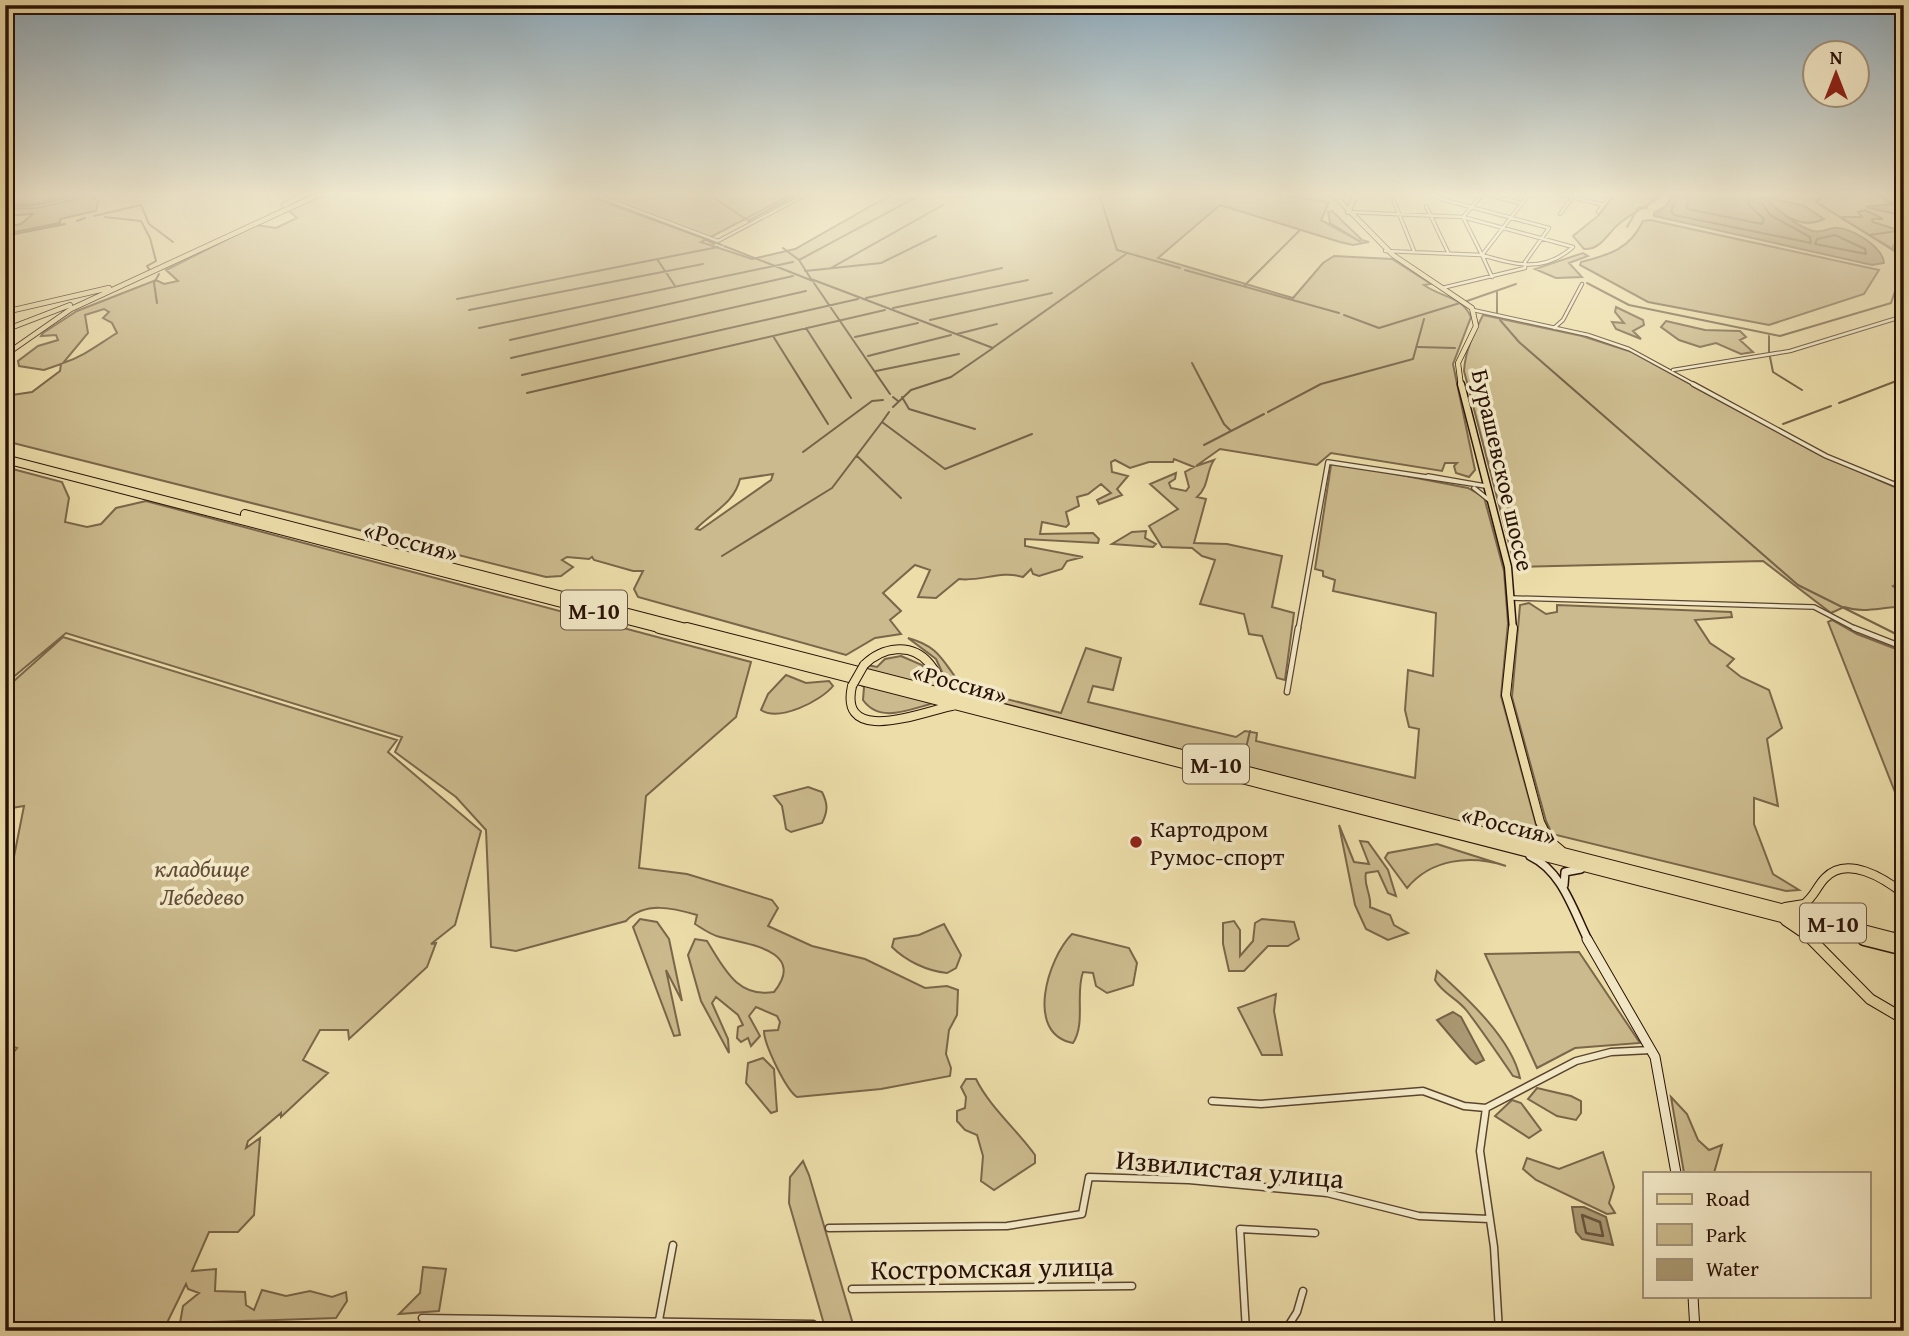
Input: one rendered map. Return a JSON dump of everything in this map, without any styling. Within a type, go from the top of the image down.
[{"type":"highway","name":"«Россия»","points":[[5,457],[1508,843],[1603,871],[1904,942]]},
{"type":"highway","name":"«Россия»","points":[[1508,843],[1581,858],[1904,949]]},
{"type":"main road","points":[[5,331],[177,256]]},
{"type":"main road","points":[[5,355],[64,313],[186,256]]},
{"type":"main road","points":[[1393,256],[1473,310]]},
{"type":"main road","points":[[5,312],[82,296],[139,275]]},
{"type":"main road","points":[[5,331],[112,291]]},
{"type":"main road","name":"Бурашевское шоссе","points":[[1473,310],[1477,323],[1460,356],[1457,369],[1505,554],[1512,598],[1512,640],[1506,695],[1540,822],[1553,845],[1581,858]]},
{"type":"main road","points":[[884,651],[912,651],[926,660],[948,690],[973,705],[940,707],[894,722],[876,722],[865,718],[854,708],[850,695],[864,665],[884,651]]},
{"type":"main road","points":[[1508,843],[1534,840],[1540,834],[1540,822]]},
{"type":"main road","points":[[1508,843],[1547,864],[1567,897],[1602,968],[1652,1050],[1659,1072],[1676,1172]]},
{"type":"main road","points":[[1567,897],[1563,880],[1567,871],[1575,868],[1603,871]]},
{"type":"main road","points":[[1764,909],[1806,904],[1829,874],[1843,869],[1877,876],[1904,894]]},
{"type":"main road","points":[[1764,909],[1808,935],[1865,998],[1904,1019]]},
{"type":"main road","points":[[1693,1298],[1695,1331]]},
{"type":"street","points":[[1483,256],[1492,277]]},
{"type":"street","points":[[1486,256],[1525,268]]},
{"type":"street","points":[[1525,268],[1529,256]]},
{"type":"street","points":[[1441,288],[1564,256]]},
{"type":"street","points":[[1553,329],[1563,321],[1573,296],[1583,284]]},
{"type":"street","points":[[1473,310],[1614,343],[1672,370],[1821,453],[1904,488]]},
{"type":"street","points":[[1672,370],[1790,351],[1904,316]]},
{"type":"street","points":[[1287,692],[1327,464],[1336,461],[1470,486],[1486,486]]},
{"type":"street","points":[[1463,481],[1477,480],[1483,472]]},
{"type":"street","points":[[1413,475],[1486,486]]},
{"type":"street","points":[[1470,486],[1490,501]]},
{"type":"street","points":[[1512,598],[1814,607],[1864,633],[1902,646]]},
{"type":"street","points":[[1212,1101],[1261,1104],[1423,1091],[1464,1106],[1486,1108],[1576,1060],[1611,1052],[1652,1050]]},
{"type":"street","points":[[1486,1108],[1480,1151],[1494,1247],[1499,1331]]},
{"type":"street","name":"Извилистая улица","points":[[829,1228],[1007,1226],[1082,1214],[1088,1177],[1189,1180],[1291,1189],[1327,1193],[1419,1216],[1489,1219]]},
{"type":"street","points":[[1246,1331],[1240,1229],[1315,1233]]},
{"type":"street","points":[[657,1331],[673,1245]]},
{"type":"street","name":"Костромская улица","points":[[852,1289],[1132,1286]]},
{"type":"street","points":[[1285,1331],[1297,1312],[1303,1291]]},
{"type":"street","points":[[422,1318],[813,1324]]},
{"type":"green space","points":[[193,256],[744,256],[752,259],[763,256],[1160,256],[1158,258],[1293,298],[1323,263],[1333,256],[1392,259],[1431,284],[1424,285],[1430,289],[1462,305],[1471,317],[1453,364],[1475,470],[1469,477],[1456,473],[1454,466],[1457,463],[1445,463],[1442,471],[1331,453],[1317,465],[1220,449],[1196,466],[1214,460],[1204,489],[1197,497],[1206,499],[1194,543],[1227,544],[1282,556],[1272,607],[1294,613],[1285,680],[1277,678],[1262,636],[1249,634],[1244,614],[1200,604],[1215,560],[1202,556],[1192,548],[1162,547],[1149,526],[1178,509],[1150,484],[1176,473],[1175,479],[1169,483],[1171,488],[1186,491],[1189,487],[1185,472],[1194,467],[1174,459],[1173,462],[1149,462],[1130,468],[1115,460],[1111,462],[1112,472],[1128,476],[1117,489],[1122,495],[1099,504],[1097,500],[1111,493],[1101,484],[1088,494],[1077,497],[1079,506],[1066,512],[1069,524],[1066,527],[1042,522],[1040,534],[1093,533],[1099,539],[1098,543],[1025,539],[1025,546],[1083,557],[1067,561],[1062,569],[1039,576],[1033,574],[1031,569],[1023,577],[1006,575],[959,579],[936,598],[918,597],[930,570],[915,565],[883,593],[901,611],[890,620],[901,634],[875,638],[846,655],[638,597],[634,589],[643,571],[633,571],[594,560],[592,557],[567,557],[562,560],[573,567],[561,576],[546,577],[5,441],[5,396],[32,392],[60,371],[61,364],[44,370],[19,366],[18,361],[38,346],[58,340],[56,335],[41,336],[43,333],[77,311],[156,280],[164,284],[178,281],[166,270]],"holes":[[[104,309],[109,312],[103,318],[112,323],[117,333],[84,354],[63,363],[88,333],[85,315]],[[773,474],[771,480],[700,530],[696,529],[728,501],[740,479]]]},
{"type":"green space","points":[[1573,256],[1587,256],[1569,263],[1582,277],[1556,278],[1535,269]]},
{"type":"green space","points":[[1816,256],[1879,270],[1864,294],[1769,325],[1648,302],[1580,265],[1581,262],[1601,257]]},
{"type":"green space","points":[[1616,307],[1643,320],[1644,325],[1633,331],[1641,339],[1616,329],[1612,322],[1624,323],[1615,312]]},
{"type":"green space","points":[[1483,315],[1582,336],[1632,352],[1813,451],[1904,491],[1904,582],[1893,586],[1904,595],[1904,607],[1859,610],[1844,607],[1831,613],[1763,561],[1515,567],[1518,561],[1512,555],[1464,371],[1468,349]]},
{"type":"green space","points":[[1666,321],[1705,330],[1740,331],[1746,337],[1740,340],[1753,352],[1741,354],[1716,343],[1700,347],[1679,340],[1661,327]]},
{"type":"green space","points":[[1334,462],[1468,488],[1484,497],[1504,571],[1508,623],[1501,696],[1537,829],[1534,836],[1513,836],[959,692],[948,685],[936,659],[908,638],[935,651],[964,688],[1061,713],[1086,648],[1121,658],[1113,690],[1093,686],[1088,702],[1236,737],[1245,731],[1257,733],[1256,741],[1415,778],[1419,729],[1409,727],[1405,710],[1408,670],[1433,676],[1436,613],[1333,591],[1335,580],[1323,576],[1323,571],[1315,569],[1331,465]]},
{"type":"green space","points":[[5,467],[62,482],[69,498],[65,522],[87,527],[101,524],[116,508],[146,501],[751,662],[736,717],[646,796],[639,868],[687,874],[772,900],[778,908],[768,926],[812,946],[865,959],[925,988],[947,986],[958,990],[957,1015],[949,1030],[946,1054],[951,1068],[950,1076],[881,1089],[797,1097],[782,1076],[765,1037],[764,1031],[778,1030],[780,1022],[777,1016],[756,1007],[749,1016],[760,1036],[751,1046],[748,1038],[741,1042],[737,1038],[738,1027],[743,1025],[738,1015],[716,997],[712,1003],[728,1039],[729,1053],[701,1001],[688,955],[695,939],[707,941],[733,979],[741,986],[761,993],[774,992],[782,978],[783,967],[779,958],[758,947],[710,933],[695,924],[697,915],[678,910],[650,908],[626,921],[516,951],[491,947],[486,830],[456,797],[395,752],[402,737],[66,633],[5,684]]},
{"type":"green space","points":[[1146,531],[1145,538],[1156,544],[1153,547],[1112,544],[1132,532]]},
{"type":"green space","points":[[1529,603],[1546,614],[1557,612],[1557,605],[1731,612],[1732,617],[1695,620],[1710,643],[1734,659],[1727,666],[1741,677],[1769,690],[1782,728],[1767,739],[1778,806],[1754,798],[1754,824],[1773,874],[1799,890],[1786,891],[1552,834],[1546,821],[1512,697],[1520,605]]},
{"type":"green space","points":[[1832,620],[1857,634],[1904,652],[1904,815],[1828,622]]},
{"type":"green space","name":"кладбище Лебедево","points":[[63,637],[397,740],[388,752],[481,831],[455,925],[431,944],[436,943],[427,967],[349,1039],[348,1030],[320,1030],[303,1060],[328,1073],[281,1117],[281,1113],[248,1141],[246,1148],[260,1138],[254,1215],[238,1232],[209,1232],[192,1271],[216,1269],[215,1291],[245,1292],[246,1305],[254,1310],[262,1290],[286,1296],[310,1291],[332,1297],[346,1292],[347,1301],[336,1318],[180,1323],[183,1306],[199,1293],[188,1289],[186,1284],[163,1331],[5,1331],[5,1063],[17,1048],[5,1044],[5,902],[24,806],[5,809],[5,689]]},
{"type":"green space","points":[[901,656],[922,665],[944,690],[865,669],[867,665],[877,667],[885,659]]},
{"type":"green space","points":[[786,675],[806,683],[829,681],[833,686],[819,698],[789,712],[769,713],[761,710],[768,694]]},
{"type":"green space","points":[[857,683],[934,703],[896,713],[878,711],[863,700],[864,687]]},
{"type":"green space","points":[[808,787],[822,792],[827,807],[824,819],[822,823],[791,832],[786,829],[782,806],[774,796]]},
{"type":"green space","points":[[1339,825],[1354,862],[1369,864],[1360,841],[1368,842],[1388,870],[1396,896],[1388,893],[1378,871],[1366,873],[1370,907],[1390,915],[1394,925],[1408,933],[1388,940],[1366,929],[1355,905]]},
{"type":"green space","points":[[1437,844],[1506,866],[1466,860],[1453,862],[1428,870],[1407,888],[1385,858],[1388,853]]},
{"type":"green space","points":[[640,919],[657,922],[669,939],[682,1001],[666,970],[680,1035],[674,1036],[633,927]]},
{"type":"green space","points":[[1262,919],[1294,922],[1299,939],[1288,946],[1268,946],[1244,971],[1229,971],[1223,944],[1223,923],[1234,921],[1240,930],[1240,956],[1253,941],[1255,923]]},
{"type":"green space","points":[[944,924],[961,955],[956,968],[947,973],[917,964],[892,947],[894,939],[919,935]]},
{"type":"green space","points":[[1072,934],[1129,948],[1137,963],[1133,985],[1107,993],[1096,986],[1093,973],[1083,972],[1079,1027],[1073,1043],[1058,1037],[1049,1026],[1045,1011],[1049,977],[1063,945]]},
{"type":"green space","points":[[1579,952],[1640,1043],[1575,1048],[1537,1068],[1485,954]]},
{"type":"green space","points":[[1437,971],[1474,1006],[1498,1034],[1508,1048],[1520,1078],[1513,1076],[1463,1007],[1438,985],[1435,980]]},
{"type":"green space","points":[[1276,994],[1274,1011],[1282,1055],[1262,1055],[1238,1008]]},
{"type":"green space","points":[[763,1058],[774,1069],[777,1111],[771,1113],[746,1083],[748,1063]]},
{"type":"green space","points":[[966,1079],[976,1079],[988,1099],[1035,1155],[1035,1163],[994,1190],[981,1181],[983,1156],[977,1135],[965,1130],[957,1121],[957,1111],[965,1108],[966,1097],[961,1087]]},
{"type":"green space","points":[[1537,1088],[1581,1101],[1581,1113],[1576,1120],[1557,1116],[1528,1099]]},
{"type":"green space","points":[[1671,1097],[1687,1114],[1698,1140],[1709,1150],[1722,1145],[1714,1172],[1684,1172]]},
{"type":"green space","points":[[1512,1100],[1521,1103],[1541,1130],[1529,1138],[1495,1116]]},
{"type":"green space","points":[[1603,1152],[1614,1187],[1609,1203],[1615,1213],[1607,1214],[1536,1180],[1523,1169],[1527,1158],[1559,1169]]},
{"type":"green space","points":[[803,1161],[855,1331],[826,1331],[789,1203],[790,1177]]},
{"type":"green space","points":[[423,1267],[446,1269],[439,1311],[399,1314],[420,1293]]},
{"type":"water","points":[[1834,256],[1882,256],[1884,263],[1872,265]]},
{"type":"water","points":[[1453,1012],[1461,1017],[1484,1060],[1476,1064],[1470,1059],[1437,1020]]},
{"type":"water","points":[[1572,1207],[1584,1207],[1606,1217],[1613,1245],[1582,1239],[1576,1232]]},
{"type":"waterway","points":[[149,269],[147,266],[156,261],[155,256]]},
{"type":"waterway","points":[[657,259],[671,256]]},
{"type":"waterway","points":[[750,256],[775,266]]},
{"type":"waterway","points":[[794,256],[799,260]]},
{"type":"waterway","points":[[799,260],[806,256]]},
{"type":"waterway","points":[[831,268],[852,256]]},
{"type":"waterway","points":[[806,271],[881,263],[895,256]]},
{"type":"waterway","points":[[994,347],[1123,256]]},
{"type":"waterway","points":[[1139,256],[1180,268]]},
{"type":"waterway","points":[[1245,285],[1274,256]]},
{"type":"waterway","points":[[457,299],[657,259]]},
{"type":"waterway","points":[[657,259],[665,271]]},
{"type":"waterway","points":[[799,260],[806,271]]},
{"type":"waterway","points":[[775,266],[793,262]]},
{"type":"waterway","points":[[665,271],[703,264]]},
{"type":"waterway","points":[[1587,283],[1629,305],[1780,336],[1891,303],[1904,264]]},
{"type":"waterway","points":[[479,328],[775,266]]},
{"type":"waterway","points":[[775,266],[813,281]]},
{"type":"waterway","points":[[866,298],[1002,268]]},
{"type":"waterway","points":[[1185,270],[1339,313]]},
{"type":"waterway","points":[[469,310],[665,271]]},
{"type":"waterway","points":[[665,271],[675,286]]},
{"type":"waterway","points":[[806,271],[811,279],[993,348],[951,377],[911,390],[903,398]]},
{"type":"waterway","points":[[157,303],[154,283],[159,274]]},
{"type":"waterway","points":[[510,340],[793,276]]},
{"type":"waterway","points":[[893,308],[1028,280]]},
{"type":"waterway","points":[[814,283],[829,305]]},
{"type":"waterway","points":[[1467,301],[1516,284]]},
{"type":"waterway","points":[[511,358],[806,291]]},
{"type":"waterway","points":[[1497,292],[1497,314]]},
{"type":"waterway","points":[[930,320],[1052,293]]},
{"type":"waterway","points":[[829,305],[858,299]]},
{"type":"waterway","points":[[1344,315],[1379,328],[1460,303]]},
{"type":"waterway","points":[[522,375],[829,305]]},
{"type":"waterway","points":[[829,305],[840,321]]},
{"type":"waterway","points":[[840,321],[885,310]]},
{"type":"waterway","points":[[1268,412],[1321,384],[1413,359],[1424,319]]},
{"type":"waterway","points":[[1500,320],[1519,342],[1798,585],[1904,638]]},
{"type":"waterway","points":[[806,328],[840,321]]},
{"type":"waterway","points":[[840,321],[890,394]]},
{"type":"waterway","points":[[855,337],[918,323]]},
{"type":"waterway","points":[[957,334],[997,324]]},
{"type":"waterway","points":[[527,393],[806,328]]},
{"type":"waterway","points":[[806,328],[851,398]]},
{"type":"waterway","points":[[868,356],[951,335]]},
{"type":"waterway","points":[[773,336],[828,424]]},
{"type":"waterway","points":[[1769,336],[1769,352]]},
{"type":"waterway","points":[[1418,347],[1455,348]]},
{"type":"waterway","points":[[876,371],[959,354]]},
{"type":"waterway","points":[[1770,357],[1773,372],[1802,390]]},
{"type":"waterway","points":[[1192,363],[1224,424],[1231,431]]},
{"type":"waterway","points":[[1839,403],[1904,378]]},
{"type":"waterway","points":[[893,397],[898,401]]},
{"type":"waterway","points":[[893,407],[903,398]]},
{"type":"waterway","points":[[903,398],[909,409],[975,429]]},
{"type":"waterway","points":[[803,452],[872,401],[883,400]]},
{"type":"waterway","points":[[1783,424],[1831,406]]},
{"type":"waterway","points":[[882,422],[889,412]]},
{"type":"waterway","points":[[1204,445],[1264,414]]},
{"type":"waterway","points":[[722,556],[832,488],[882,422]]},
{"type":"waterway","points":[[882,422],[945,469],[1032,434]]},
{"type":"waterway","points":[[857,456],[901,498]]},
{"type":"waterway","points":[[1242,765],[1250,731]]},
{"type":"place","name":"Картодром Румос-спорт","points":[[1136,842]]}]
